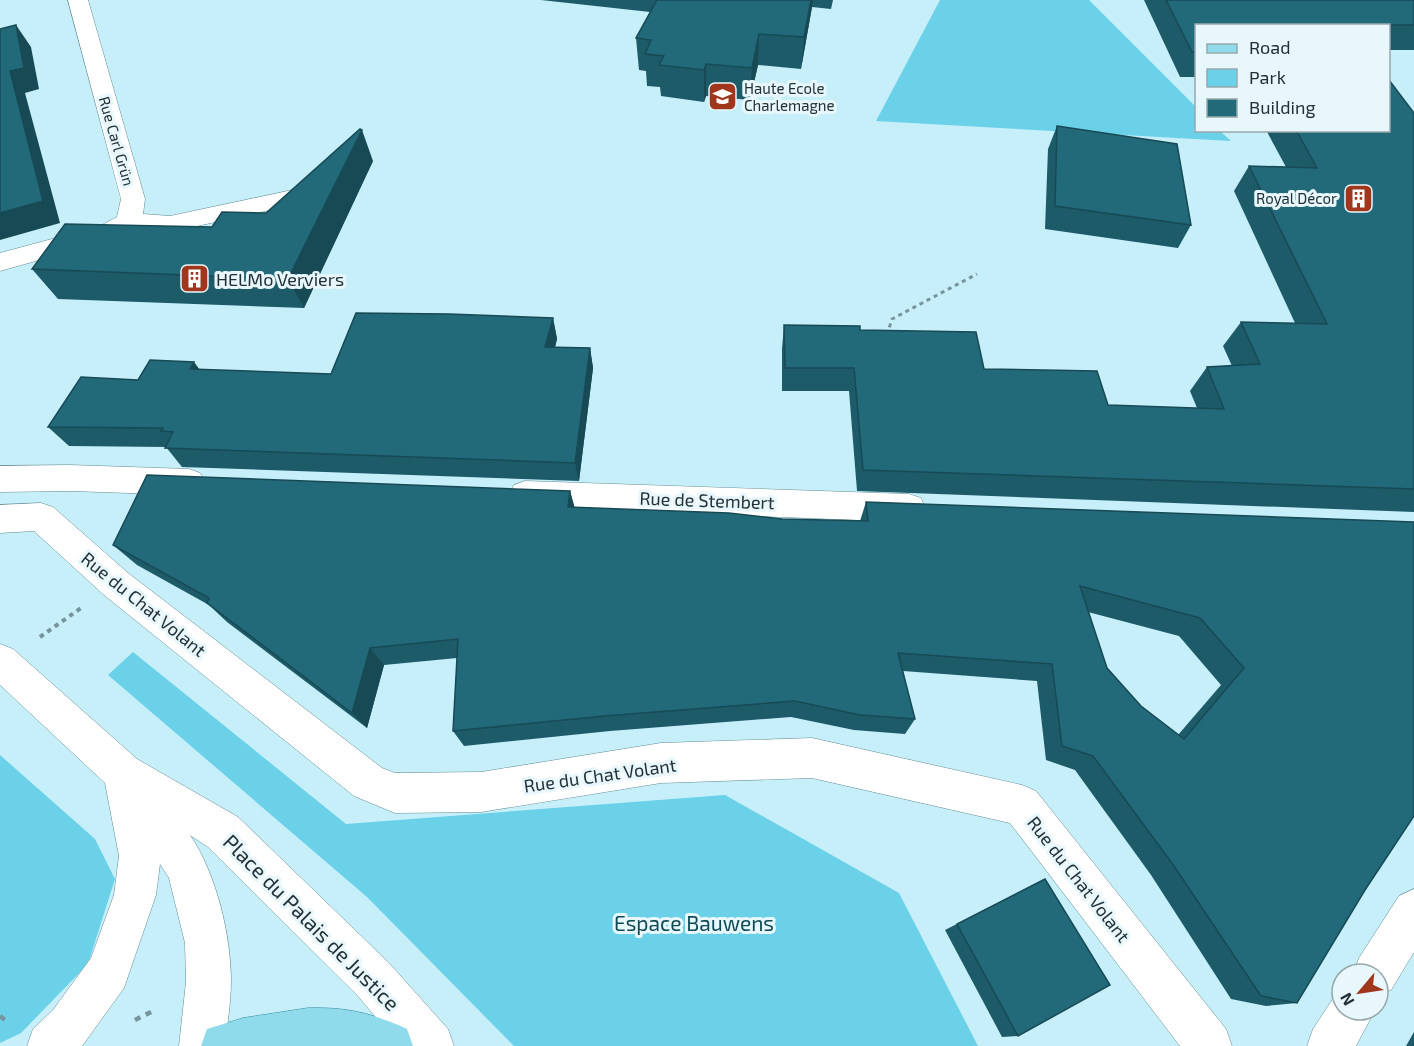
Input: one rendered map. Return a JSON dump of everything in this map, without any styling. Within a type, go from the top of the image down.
[{"type":"main road","name":"Place du Palais de Justice","points":[[224,1046],[267,1036],[337,1031],[375,1037],[390,1046]]},
{"type":"street","name":"Rue Carl Grün","points":[[78,0],[133,199],[129,221]]},
{"type":"street","points":[[0,262],[109,232],[129,221],[170,224],[311,194]]},
{"type":"street","points":[[0,519],[41,517],[46,496],[70,477]]},
{"type":"street","points":[[0,479],[70,477],[213,483]]},
{"type":"street","name":"Rue de Stembert","points":[[500,493],[944,509]]},
{"type":"street","name":"Rue du Chat Volant","points":[[41,517],[116,584],[368,782],[395,793],[481,792],[661,763],[812,758],[1022,805],[1209,1046]]},
{"type":"street","name":"Place du Palais de Justice","points":[[1,662],[123,773],[223,832],[373,979],[431,1046]]},
{"type":"street","points":[[50,1046],[69,1026],[108,972],[135,895],[140,856],[123,773]]},
{"type":"street","name":"Place du Palais de Justice","points":[[123,773],[188,868],[207,943],[210,982],[202,1046]]},
{"type":"street","points":[[1382,962],[1414,911]]},
{"type":"street","points":[[1330,1046],[1345,1022]]},
{"type":"path","points":[[885,341],[892,319],[977,274]]},
{"type":"path","points":[[1,662],[116,584]]},
{"type":"green space","points":[[940,0],[1089,0],[1195,106],[1195,132],[1221,132],[1231,141],[876,121]]},
{"type":"green space","name":"Espace Bauwens","points":[[133,652],[346,824],[725,795],[899,893],[978,1046],[514,1046],[367,897],[108,675]]},
{"type":"green space","points":[[0,755],[95,839],[115,879],[88,964],[21,1033],[0,1043]]},
{"type":"building","points":[[657,0],[811,0],[804,37],[759,34],[752,68],[706,64],[704,70],[659,65],[664,56],[645,54],[651,40],[636,38]]},
{"type":"building","points":[[1166,0],[1414,0],[1414,25],[1195,24],[1195,52],[1192,52]]},
{"type":"building","points":[[16,25],[24,68],[10,71],[43,201],[0,213],[0,29]]},
{"type":"building","points":[[1390,81],[1414,113],[1414,489],[863,470],[854,368],[785,368],[784,325],[860,326],[860,330],[976,332],[984,369],[1097,371],[1108,405],[1224,409],[1207,367],[1260,364],[1241,322],[1327,324],[1249,166],[1317,168],[1297,132],[1390,132]]},
{"type":"building","points":[[1057,126],[1177,144],[1191,225],[1055,206]]},
{"type":"building","points":[[360,129],[362,130],[288,279],[32,269],[65,224],[212,227],[222,212],[266,213]]},
{"type":"building","points":[[356,313],[553,318],[545,347],[590,348],[575,463],[165,448],[173,432],[161,431],[163,428],[48,427],[81,377],[138,380],[150,360],[194,362],[190,369],[331,374]]},
{"type":"building","points":[[147,475],[570,491],[568,507],[729,513],[782,519],[868,521],[866,502],[1414,522],[1414,816],[1365,890],[1297,1003],[1261,996],[1174,866],[1093,756],[1062,746],[1052,664],[898,653],[915,719],[860,715],[795,701],[453,731],[458,639],[370,648],[352,713],[207,603],[209,598],[113,545]],"holes":[[[1080,586],[1200,618],[1244,668],[1184,739],[1141,706],[1107,668]]]},
{"type":"building","points":[[1045,879],[1110,985],[1018,1036],[957,924]]},
{"type":"place","name":"Haute Ecole Charlemagne","points":[[723,97]]},
{"type":"place","name":"Royal Décor","points":[[1358,198]]},
{"type":"place","name":"HELMo Verviers","points":[[195,279]]}]
